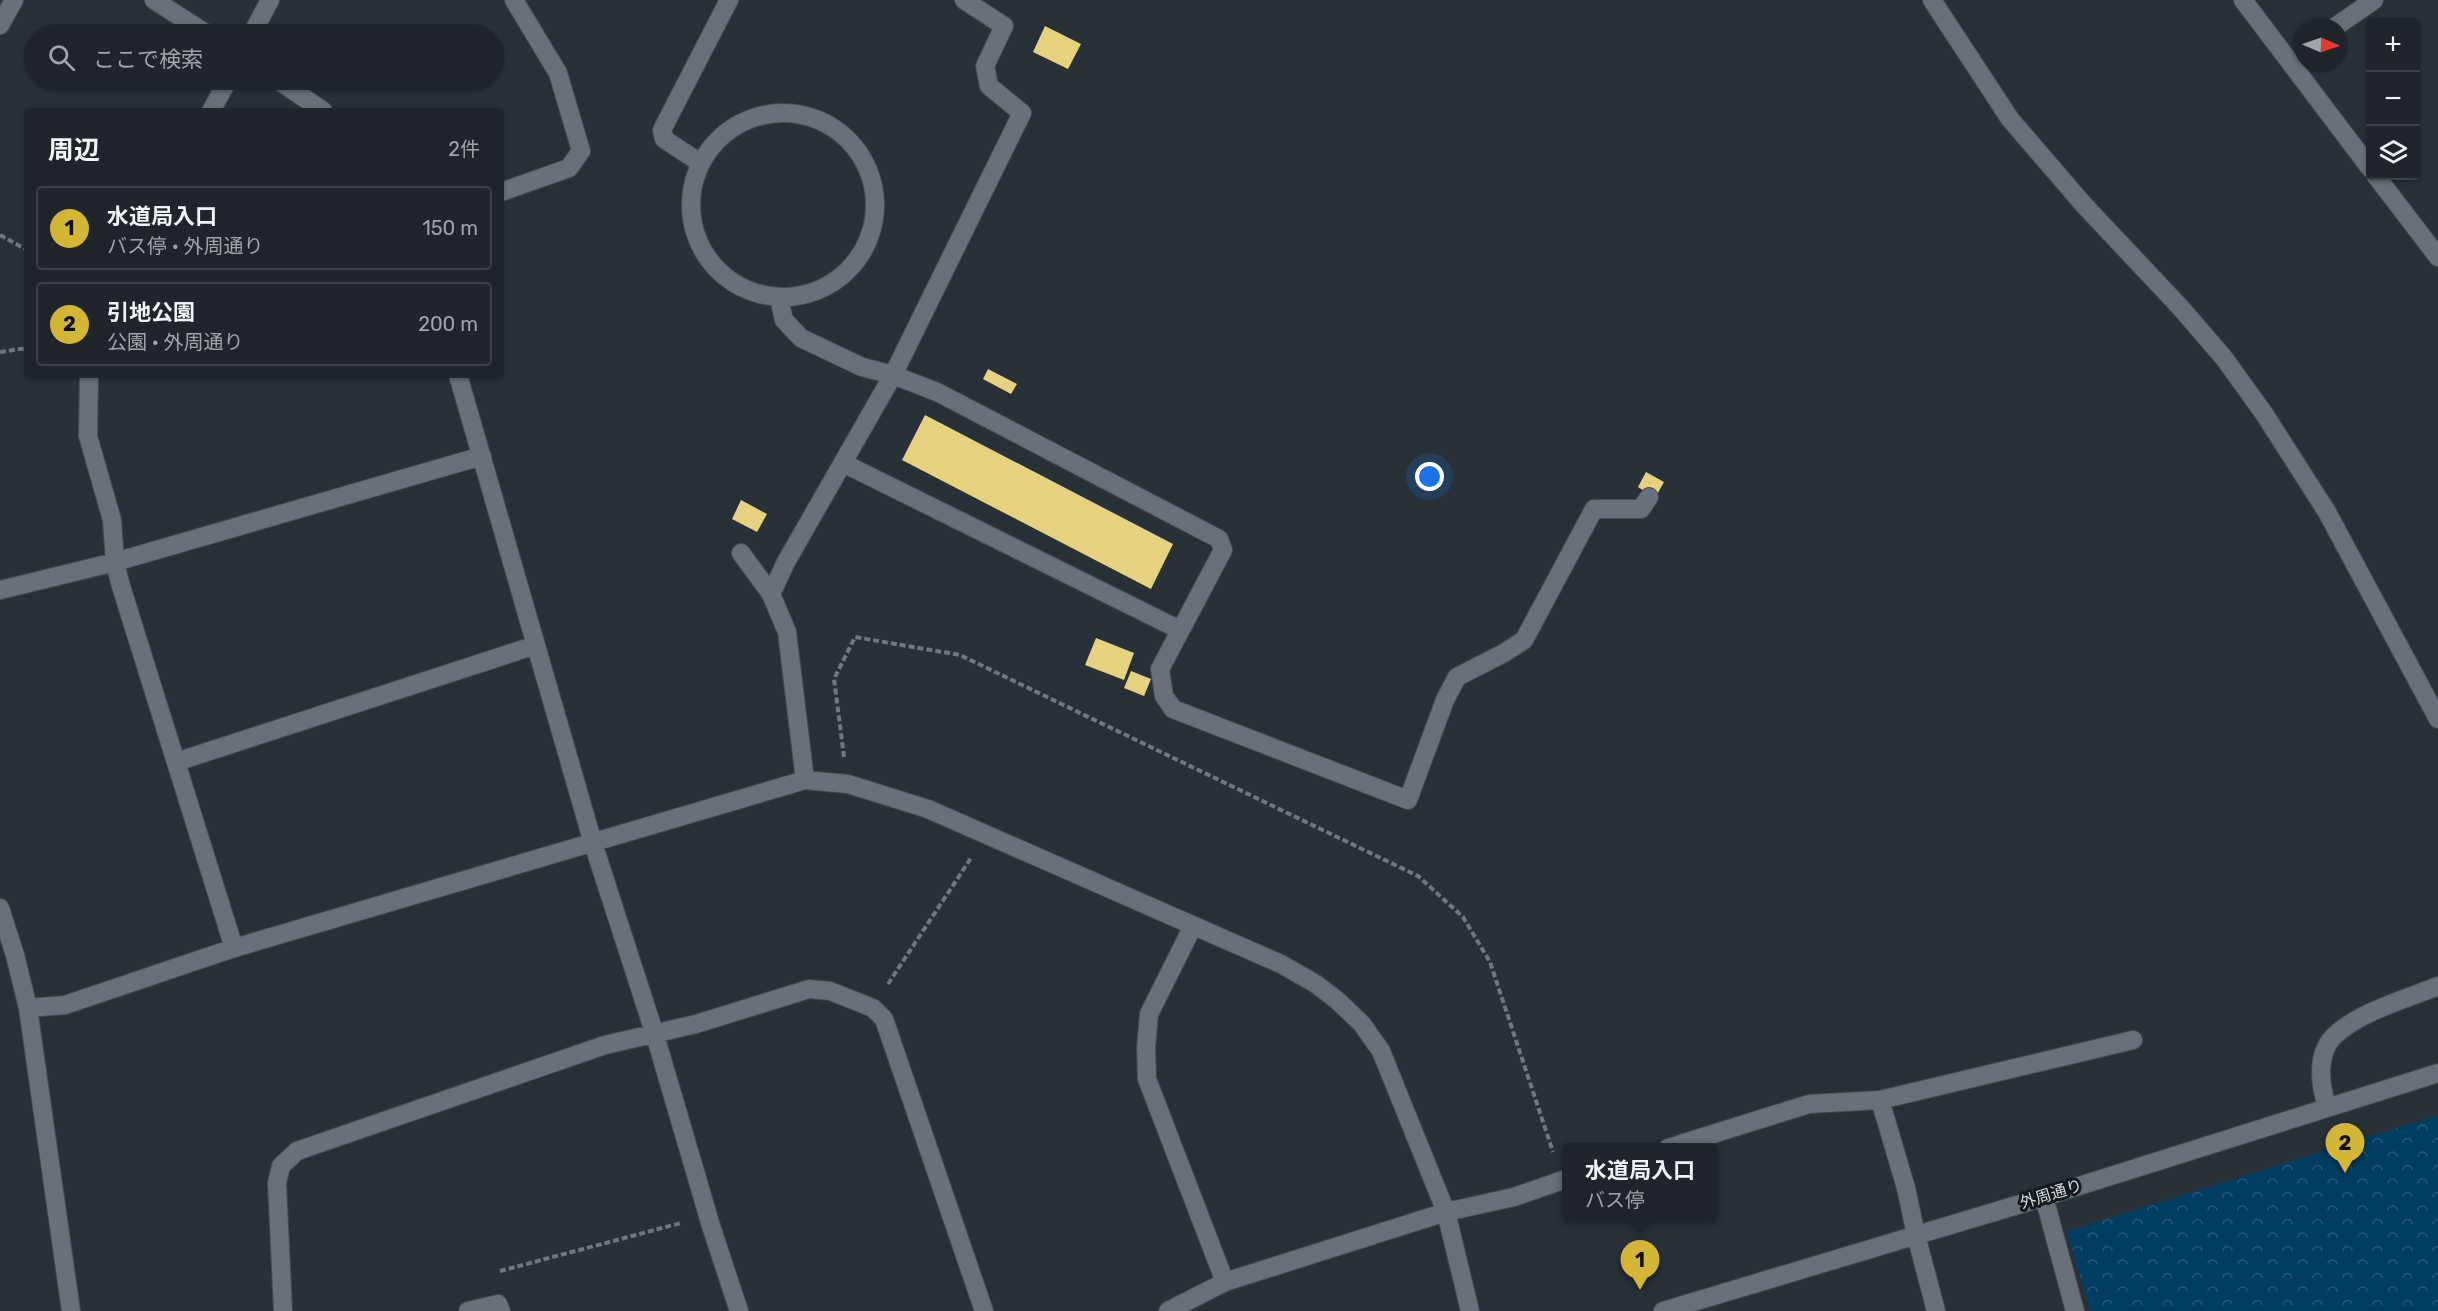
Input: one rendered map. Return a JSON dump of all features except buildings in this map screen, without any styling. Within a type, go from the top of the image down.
[{"type":"street","points":[[0,25],[14,0]]},
{"type":"street","points":[[154,0],[191,24]]},
{"type":"street","points":[[257,24],[270,0]]},
{"type":"street","points":[[504,191],[569,168],[581,151],[558,73],[514,0]]},
{"type":"street","points":[[699,162],[664,139],[662,130],[729,0]]},
{"type":"street","points":[[771,594],[786,562],[893,375],[1022,113],[989,86],[985,66],[1004,26],[964,0]]},
{"type":"street","points":[[1932,0],[2010,119],[2084,205],[2180,307],[2224,358],[2265,415],[2327,512],[2438,719]]},
{"type":"street","points":[[2243,0],[2294,52]]},
{"type":"street","points":[[2348,18],[2374,0]]},
{"type":"street","points":[[2308,72],[2366,162]]},
{"type":"street","points":[[213,108],[223,90]]},
{"type":"street","points":[[293,90],[319,108]]},
{"type":"street","points":[[775,112],[805,114],[832,126],[855,146],[870,171],[876,200],[873,230],[860,257],[838,280],[810,294],[779,298],[749,291],[722,274],[703,250],[692,220],[692,189],[699,162],[730,130],[747,120],[775,112]]},
{"type":"street","points":[[2379,180],[2438,257]]},
{"type":"street","points":[[779,298],[784,320],[801,338],[862,367],[893,375],[937,392],[1219,539],[1223,550],[1160,669],[1164,696],[1173,709],[1408,800],[1444,700],[1457,677],[1504,654],[1524,640],[1594,509],[1641,508],[1649,497]]},
{"type":"street","points":[[89,378],[88,436],[112,520],[115,562],[234,948]]},
{"type":"street","points":[[459,378],[593,843],[655,1035],[739,1311]]},
{"type":"street","points":[[0,590],[115,562],[482,456]]},
{"type":"street","points":[[843,463],[1180,630]]},
{"type":"street","points":[[741,553],[771,594],[787,632],[805,780]]},
{"type":"street","points":[[176,762],[536,645]]},
{"type":"street","points":[[28,1008],[65,1005],[234,948],[805,780],[848,784],[928,809],[1281,964],[1338,1001],[1362,1024],[1381,1051],[1446,1212],[1470,1311]]},
{"type":"street","points":[[0,908],[28,1008],[71,1311]]},
{"type":"street","points":[[1193,926],[1149,1014],[1146,1048],[1147,1079],[1225,1282]]},
{"type":"street","points":[[2327,1106],[2320,1087],[2323,1058],[2333,1038],[2354,1022],[2438,986]]},
{"type":"street","points":[[283,1311],[277,1182],[281,1166],[297,1150],[605,1045],[655,1035],[809,989],[830,991],[873,1008],[884,1019],[898,1054],[984,1311]]},
{"type":"street","points":[[1684,1143],[1809,1104],[1880,1101],[2133,1040]]},
{"type":"street","name":"外周通り","points":[[1663,1311],[2044,1197],[2327,1106],[2438,1073]]},
{"type":"street","points":[[1880,1101],[1906,1188],[1936,1311]]},
{"type":"street","points":[[1168,1311],[1225,1282],[1446,1212],[1514,1197],[1562,1181]]},
{"type":"street","points":[[2044,1197],[2075,1311]]},
{"type":"street","points":[[468,1311],[498,1304],[501,1311]]},
{"type":"path","points":[[0,235],[24,248]]},
{"type":"path","points":[[0,352],[24,348]]},
{"type":"path","points":[[848,784],[834,679],[855,637],[960,655],[1418,876],[1463,917],[1490,962],[1562,1171]]},
{"type":"path","points":[[873,1008],[986,834]]},
{"type":"path","points":[[500,1270],[708,1215]]},
{"type":"green space","points":[[2438,1115],[2438,1311],[2091,1311],[2067,1231]]},
{"type":"place","name":"引地公園","points":[[2345,1173]]},
{"type":"place","name":"水道局入口","points":[[1640,1290]]}]
